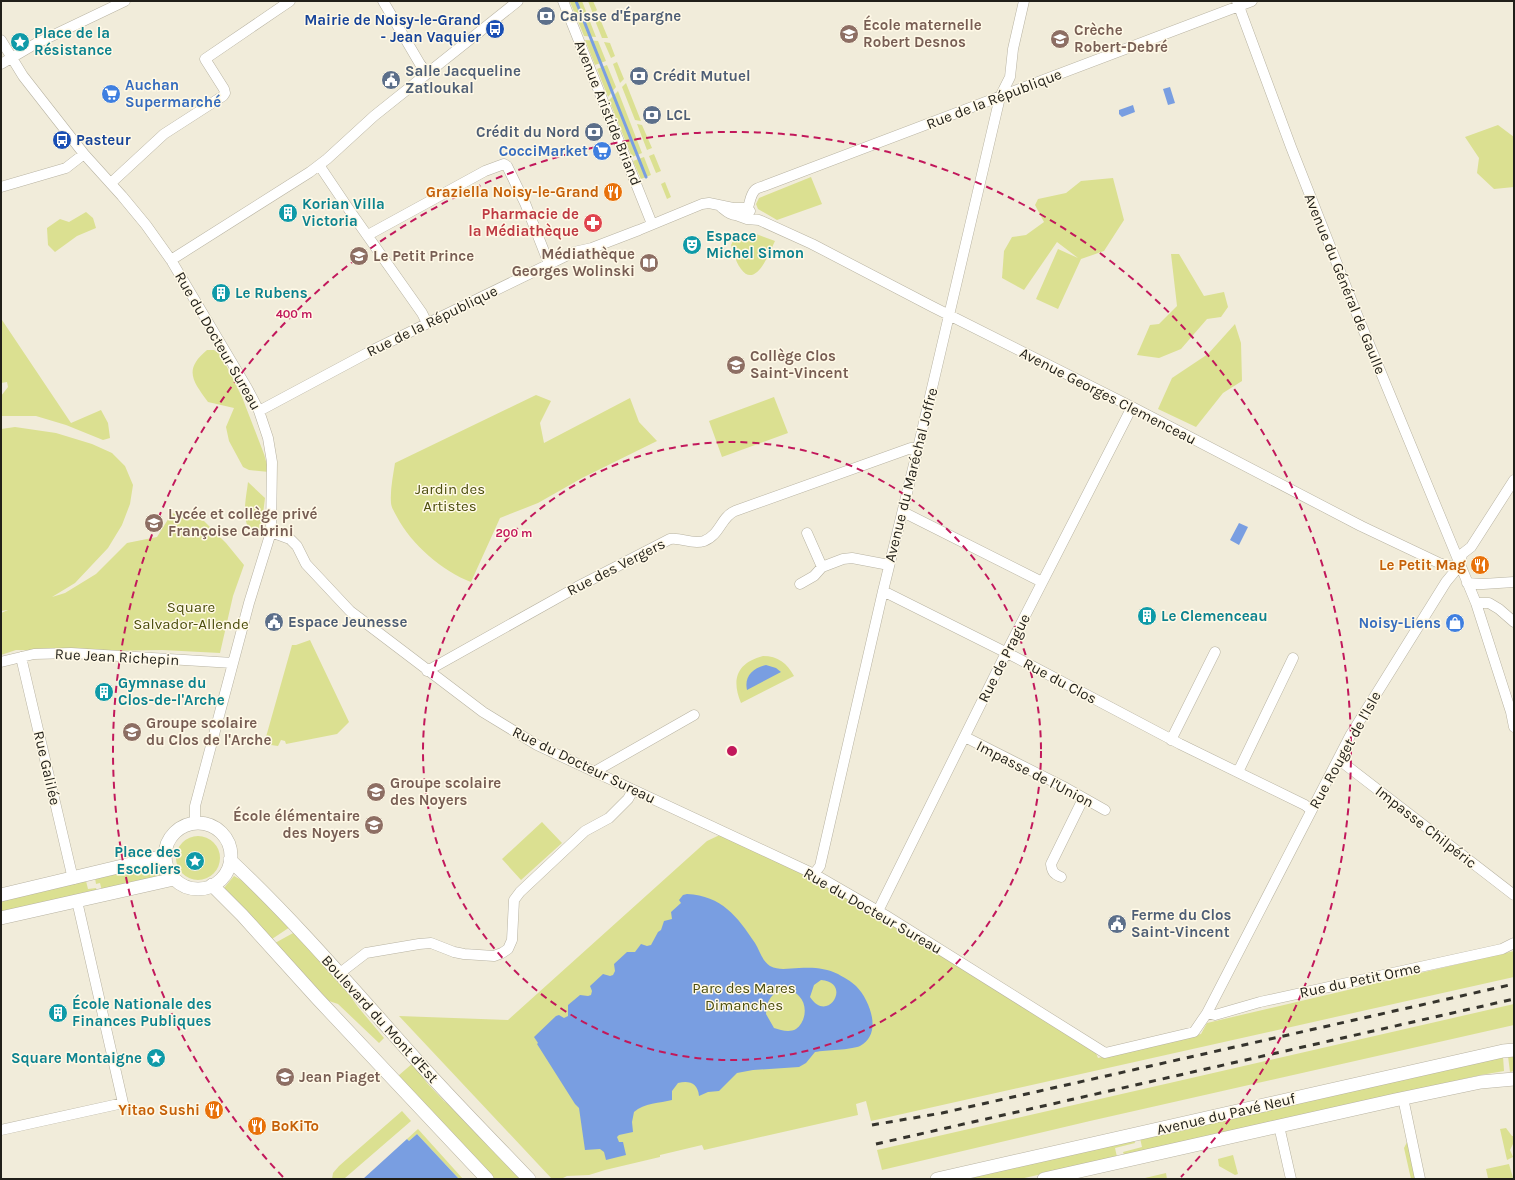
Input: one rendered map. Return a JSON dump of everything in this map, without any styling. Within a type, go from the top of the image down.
[{"type":"main road","points":[[195,823],[207,824],[217,830],[225,838],[229,848],[230,860],[227,870],[221,879],[212,885],[192,889],[174,880],[167,869],[164,856],[167,844],[173,834],[183,826],[195,823]]},
{"type":"main road","points":[[1,895],[164,856]]},
{"type":"main road","name":"Boulevard du Mont d'Est","points":[[230,860],[265,893],[340,973],[418,1061],[529,1179]]},
{"type":"main road","points":[[1,918],[174,880]]},
{"type":"main road","name":"Boulevard du Mont d'Est","points":[[212,885],[242,915],[317,998],[488,1179]]},
{"type":"main road","name":"Avenue du Pavé Neuf","points":[[937,1179],[1503,1051],[1514,1050]]},
{"type":"main road","name":"Avenue du Pavé Neuf","points":[[1044,1179],[1403,1098],[1481,1082],[1514,1079]]},
{"type":"street","points":[[1,64],[35,44],[125,1]]},
{"type":"street","points":[[111,183],[164,134],[223,96],[225,93],[224,89],[205,59],[290,1]]},
{"type":"street","points":[[382,1],[427,73]]},
{"type":"street","points":[[171,260],[319,165],[374,116],[518,1]]},
{"type":"street","name":"Avenue Aristide Briand","points":[[563,1],[652,224]]},
{"type":"street","name":"Avenue du Maréchal Joffre","points":[[814,874],[820,866],[883,591],[903,512],[1000,97],[1010,77],[1013,49],[1024,1]]},
{"type":"street","name":"Rue de la République","points":[[259,411],[373,350],[574,252],[592,248],[702,204],[709,203],[721,207],[748,209],[750,198],[755,190],[764,186],[1000,97],[1238,3],[1252,1]]},
{"type":"street","name":"Avenue du Général de Gaulle","points":[[1238,3],[1291,147],[1358,317],[1476,603],[1511,712],[1514,727]]},
{"type":"street","name":"Rue du Docteur Sureau","points":[[1,40],[23,76],[84,154],[111,183],[146,225],[171,260],[247,388],[259,411],[268,438],[272,462],[271,532],[290,539],[297,546],[306,564],[350,611],[427,671],[483,712],[531,742],[814,874],[878,911],[1105,1053],[1194,1032]]},
{"type":"street","points":[[1010,77],[1025,86]]},
{"type":"street","points":[[1,187],[66,168],[84,154]]},
{"type":"street","points":[[368,235],[485,171],[504,164],[507,166],[525,203],[549,264]]},
{"type":"street","points":[[319,165],[422,313],[427,323]]},
{"type":"street","name":"Rue de la République","points":[[721,207],[730,214],[736,216]]},
{"type":"street","points":[[736,216],[743,214],[748,209]]},
{"type":"street","name":"Avenue Georges Clemenceau","points":[[748,209],[758,219],[812,244],[1132,407],[1361,526],[1438,563],[1448,566],[1460,565]]},
{"type":"street","name":"Avenue Georges Clemenceau","points":[[736,216],[747,219],[758,219]]},
{"type":"street","name":"Rue de Prague","points":[[878,911],[1006,653],[1132,407]]},
{"type":"street","name":"Rue des Vergers","points":[[427,671],[570,591],[670,539],[677,538],[688,542],[705,540],[714,536],[728,514],[911,448],[918,448]]},
{"type":"street","name":"Rue Rouget de l'Isle","points":[[1194,1032],[1207,1013],[1350,736],[1442,588],[1460,565],[1462,554],[1471,547],[1514,480]]},
{"type":"street","points":[[903,512],[1042,582]]},
{"type":"street","points":[[195,823],[195,806],[249,603],[271,532]]},
{"type":"street","points":[[807,533],[822,567]]},
{"type":"street","points":[[800,584],[814,576],[822,567],[837,560],[847,558],[889,566]]},
{"type":"street","points":[[1467,583],[1483,584],[1514,582]]},
{"type":"street","name":"Rue du Clos","points":[[883,591],[1006,653],[1171,740],[1305,805],[1311,810]]},
{"type":"street","points":[[1476,603],[1489,603],[1499,609],[1514,622]]},
{"type":"street","points":[[1171,740],[1215,652]]},
{"type":"street","name":"Rue Jean Richepin","points":[[1,662],[34,654],[71,653],[234,664]]},
{"type":"street","name":"Rue Galilée","points":[[21,657],[72,879]]},
{"type":"street","points":[[1238,772],[1293,658]]},
{"type":"street","points":[[594,772],[694,715]]},
{"type":"street","name":"Impasse de l'Union","points":[[965,737],[1066,788],[1083,799],[1105,810]]},
{"type":"street","name":"Impasse Chilpéric","points":[[1338,759],[1514,895]]},
{"type":"street","points":[[340,973],[366,953],[419,944],[431,943],[454,952],[464,954],[494,956],[502,953],[508,949],[512,940],[514,900],[520,892],[585,831],[609,818],[628,799],[633,790]]},
{"type":"street","points":[[1061,877],[1054,874],[1051,864],[1083,799]]},
{"type":"street","points":[[1,1130],[122,1103],[77,901]]},
{"type":"street","name":"Rue du Petit Orme","points":[[1207,1013],[1215,1015],[1260,1002],[1502,949],[1514,943]]},
{"type":"street","points":[[1403,1098],[1420,1179]]},
{"type":"street","points":[[1279,1126],[1291,1179]]},
{"type":"green space","points":[[582,1],[596,37],[584,36],[570,2]]},
{"type":"green space","points":[[588,1],[593,1],[597,10],[593,14]]},
{"type":"green space","points":[[598,14],[608,38],[602,38],[594,18]]},
{"type":"green space","points":[[585,40],[598,41],[606,61],[595,65]]},
{"type":"green space","points":[[604,42],[610,43],[615,56],[611,58]]},
{"type":"green space","points":[[617,62],[624,79],[620,83],[613,64]]},
{"type":"green space","points":[[607,65],[616,87],[608,97],[597,69]]},
{"type":"green space","points":[[626,83],[641,121],[635,120],[622,87]]},
{"type":"green space","points":[[618,91],[642,153],[632,157],[609,100]]},
{"type":"green space","points":[[637,124],[642,125],[652,148],[647,150]]},
{"type":"green space","points":[[1498,125],[1514,137],[1514,187],[1494,189],[1477,173],[1479,158],[1465,137]]},
{"type":"green space","points":[[654,154],[661,171],[656,173],[649,156]]},
{"type":"green space","points":[[644,157],[651,175],[641,179],[633,161]]},
{"type":"green space","points":[[811,177],[822,204],[777,220],[758,209],[756,204],[759,198]]},
{"type":"green space","points":[[1113,178],[1124,220],[1104,251],[1081,259],[1058,309],[1036,299],[1058,249],[1078,258],[1057,242],[1024,290],[1002,278],[1004,251],[1012,237],[1026,235],[1044,222],[1035,205],[1038,199],[1066,193],[1081,181]]},
{"type":"green space","points":[[665,182],[671,197],[667,199],[661,184]]},
{"type":"green space","points":[[86,212],[93,218],[96,228],[77,236],[55,252],[48,245],[47,228],[60,219],[69,222]]},
{"type":"green space","points":[[751,232],[775,241],[762,267],[752,275],[747,274],[739,267],[731,245],[734,239]]},
{"type":"green space","points":[[1171,254],[1179,254],[1204,296],[1224,292],[1228,307],[1221,317],[1207,319],[1181,349],[1159,358],[1137,355],[1150,325],[1159,324],[1177,306]]},
{"type":"green space","points":[[2,320],[71,423],[101,410],[108,423],[110,438],[103,440],[66,425],[36,416],[1,416],[1,396],[8,387],[7,382],[1,383]]},
{"type":"green space","points":[[1235,324],[1241,343],[1242,381],[1223,393],[1196,427],[1158,409],[1172,378],[1208,354]]},
{"type":"green space","points":[[207,350],[214,350],[221,355],[242,397],[264,454],[269,472],[249,470],[243,467],[229,441],[226,427],[234,408],[208,402],[198,388],[193,376],[193,370],[195,364]]},
{"type":"green space","name":"Jardin des Artistes","points":[[536,395],[551,401],[540,423],[544,443],[630,398],[639,422],[657,441],[582,478],[538,503],[500,518],[471,582],[449,571],[428,556],[410,537],[403,527],[391,505],[391,488],[395,463]]},
{"type":"green space","points":[[774,397],[788,433],[722,457],[709,421]]},
{"type":"green space","name":"Square Salvador-Allende","points":[[15,427],[56,433],[92,444],[112,453],[125,466],[133,485],[130,504],[122,525],[108,548],[75,583],[52,597],[65,593],[96,574],[127,543],[157,537],[172,513],[204,521],[226,543],[244,565],[233,596],[220,653],[162,650],[16,650],[1,655],[1,613],[8,610],[1,611],[1,429]]},
{"type":"green space","points":[[248,482],[265,498],[260,537],[253,533],[246,521],[245,505]]},
{"type":"green space","points":[[310,640],[349,722],[337,734],[286,744],[285,741],[281,740],[278,746],[264,744],[292,645]]},
{"type":"green space","points":[[763,656],[773,657],[782,661],[794,676],[741,703],[737,687],[738,673],[747,663]]},
{"type":"green space","points":[[542,822],[562,843],[521,880],[502,859]]},
{"type":"green space","name":"Parc des Mares Dimanches","points":[[726,832],[814,874],[1096,1053],[1098,1058],[1201,1034],[1207,1023],[1514,951],[1514,977],[871,1121],[866,1101],[856,1104],[858,1115],[704,1150],[702,1145],[589,1175],[567,1176],[561,1179],[552,1179],[399,1016],[508,1020],[707,841]]},
{"type":"green space","points":[[198,836],[210,840],[216,846],[220,858],[216,870],[210,876],[198,880],[186,876],[180,870],[176,858],[180,846],[186,840]]},
{"type":"green space","points":[[156,865],[160,875],[159,878],[102,891],[100,883],[96,884],[95,878]]},
{"type":"green space","points":[[234,876],[245,882],[290,927],[272,939],[224,888]]},
{"type":"green space","points":[[86,881],[88,889],[96,888],[97,892],[1,913],[1,900]]},
{"type":"green space","points":[[295,932],[336,976],[358,1007],[384,1038],[379,1043],[338,1004],[329,1001],[275,943]]},
{"type":"green space","points":[[1514,1004],[1514,1025],[1090,1121],[882,1170],[877,1150]]},
{"type":"green space","points":[[1514,1055],[1514,1071],[1510,1072],[1508,1056]]},
{"type":"green space","points":[[1503,1056],[1504,1071],[1124,1155],[1123,1152],[1142,1147],[1140,1138]]},
{"type":"green space","points":[[413,1063],[427,1083],[444,1101],[470,1121],[523,1179],[492,1179],[398,1076]]},
{"type":"green space","points":[[402,1111],[411,1121],[345,1178],[332,1179],[333,1173],[339,1166]]},
{"type":"green space","points":[[1506,1128],[1512,1136],[1514,1136],[1514,1142],[1510,1150],[1513,1157],[1507,1160],[1500,1129]]},
{"type":"green space","points":[[418,1129],[463,1179],[459,1179],[417,1134],[409,1141],[407,1139]]},
{"type":"green space","points":[[1134,1140],[1135,1143],[1115,1148],[1117,1157],[1020,1179],[961,1179]]},
{"type":"green space","points":[[1407,1142],[1417,1179],[1411,1179],[1404,1148]]},
{"type":"green space","points":[[1233,1155],[1238,1174],[1235,1175],[1219,1166],[1218,1159]]},
{"type":"green space","points":[[1509,1164],[1513,1178],[1485,1179],[1488,1178],[1486,1169]]},
{"type":"green space","points":[[1166,1173],[1167,1179],[1145,1179],[1145,1178]]},
{"type":"water","points":[[1170,87],[1175,103],[1168,105],[1163,89]]},
{"type":"water","points":[[1133,105],[1135,112],[1122,117],[1119,114],[1119,110]]},
{"type":"water","points":[[1239,523],[1248,527],[1239,545],[1230,540]]},
{"type":"water","points":[[766,665],[776,668],[781,672],[747,690],[746,685],[750,673],[761,666]]},
{"type":"water","points":[[687,894],[710,899],[727,909],[742,924],[755,943],[763,959],[770,966],[781,969],[819,968],[838,974],[852,982],[861,992],[869,1008],[873,1025],[871,1034],[867,1041],[860,1046],[815,1052],[806,1063],[799,1067],[753,1070],[737,1073],[719,1091],[708,1092],[699,1096],[695,1085],[689,1082],[678,1083],[672,1091],[672,1100],[647,1105],[634,1112],[632,1122],[633,1132],[619,1135],[617,1137],[619,1142],[623,1142],[626,1155],[606,1160],[604,1152],[600,1149],[585,1150],[579,1108],[575,1104],[534,1037],[556,1016],[559,1015],[564,1018],[568,1016],[568,1005],[580,995],[591,995],[592,991],[590,986],[603,974],[610,976],[613,975],[615,971],[614,964],[627,952],[635,952],[641,944],[647,946],[651,945],[658,932],[661,930],[664,921],[672,919],[671,912],[681,903],[679,900],[683,895]],"holes":[[[821,980],[830,982],[835,987],[836,994],[834,1000],[830,1004],[824,1006],[817,1004],[810,997],[814,985]],[[785,989],[798,995],[802,1000],[805,1009],[802,1022],[796,1029],[791,1031],[774,1028],[766,1014],[767,1004],[771,997],[776,992]]]},
{"type":"water","points":[[417,1134],[459,1179],[363,1179],[407,1139],[409,1141]]},
{"type":"waterway","points":[[576,1],[646,177]]},
{"type":"railway","points":[[872,1125],[942,1113],[1514,984]]},
{"type":"railway","points":[[876,1144],[1514,999]]},
{"type":"place","name":"Caisse d'Épargne","points":[[546,16]]},
{"type":"place","name":"Mairie de Noisy-le-Grand - Jean Vaquier","points":[[495,29]]},
{"type":"place","name":"École maternelle Robert Desnos","points":[[849,34]]},
{"type":"place","name":"Crèche Robert-Debré","points":[[1060,39]]},
{"type":"place","name":"Place de la Résistance","points":[[20,42]]},
{"type":"place","name":"Crédit Mutuel","points":[[639,76]]},
{"type":"place","name":"Salle Jacqueline Zatloukal","points":[[391,80]]},
{"type":"place","name":"Auchan Supermarché","points":[[111,94]]},
{"type":"place","name":"LCL","points":[[652,115]]},
{"type":"place","name":"Crédit du Nord","points":[[594,132]]},
{"type":"place","name":"Pasteur","points":[[62,140]]},
{"type":"place","name":"CocciMarket","points":[[602,151]]},
{"type":"place","name":"Graziella Noisy-le-Grand","points":[[613,192]]},
{"type":"place","name":"Korian Villa Victoria","points":[[288,213]]},
{"type":"place","name":"Pharmacie de la Médiathèque","points":[[593,223]]},
{"type":"place","name":"Espace Michel Simon","points":[[692,245]]},
{"type":"place","name":"Le Petit Prince","points":[[359,256]]},
{"type":"place","name":"Médiathèque Georges Wolinski","points":[[649,263]]},
{"type":"place","name":"Le Rubens","points":[[221,293]]},
{"type":"place","name":"Collège Clos Saint-Vincent","points":[[736,365]]},
{"type":"place","name":"Lycée et collège privé Françoise Cabrini","points":[[154,523]]},
{"type":"place","name":"Le Petit Mag","points":[[1480,565]]},
{"type":"place","name":"Le Clemenceau","points":[[1147,616]]},
{"type":"place","name":"Espace Jeunesse","points":[[274,622]]},
{"type":"place","name":"Noisy-Liens","points":[[1455,623]]},
{"type":"place","name":"Gymnase du Clos-de-l'Arche","points":[[104,692]]},
{"type":"place","name":"Groupe scolaire du Clos de l'Arche","points":[[132,732]]},
{"type":"place","name":"Groupe scolaire des Noyers","points":[[376,792]]},
{"type":"place","name":"École élémentaire des Noyers","points":[[374,825]]},
{"type":"place","name":"Place des Escoliers","points":[[195,861]]},
{"type":"place","name":"Ferme du Clos Saint-Vincent","points":[[1117,924]]},
{"type":"place","name":"École Nationale des Finances Publiques","points":[[58,1013]]},
{"type":"place","name":"Square Montaigne","points":[[156,1058]]},
{"type":"place","name":"Jean Piaget","points":[[285,1077]]},
{"type":"place","name":"Yitao Sushi","points":[[214,1110]]},
{"type":"place","name":"BoKiTo","points":[[257,1126]]}]
